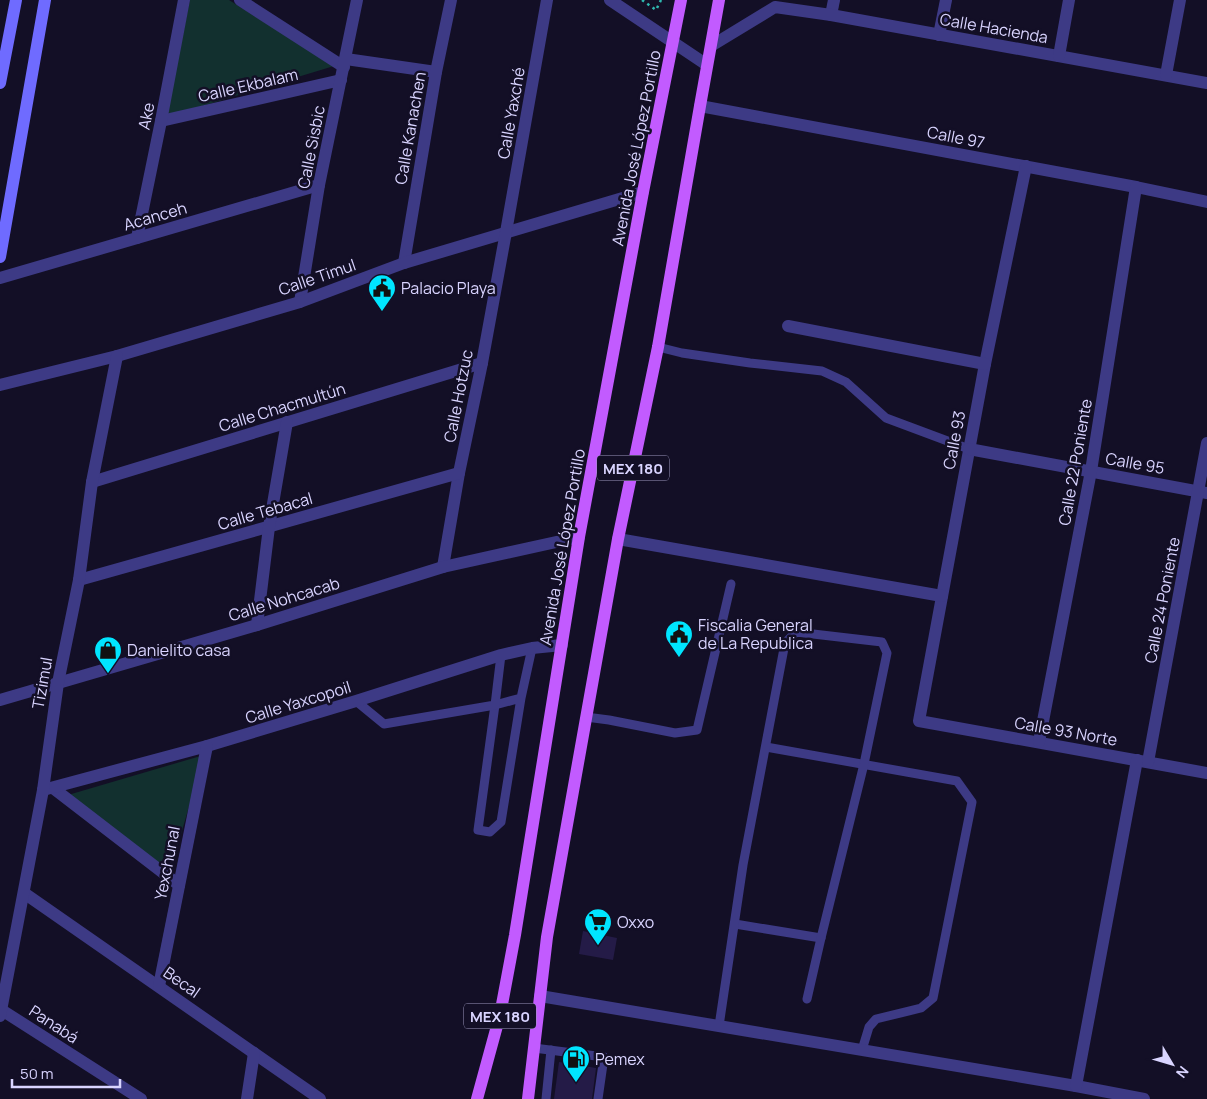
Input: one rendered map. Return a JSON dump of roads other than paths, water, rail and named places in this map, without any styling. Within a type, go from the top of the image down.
[{"type":"main road","points":[[0,83],[16,0]]},
{"type":"main road","points":[[0,257],[44,0]]},
{"type":"main road","name":"Avenida José López Portillo","points":[[477,1099],[500,1015],[515,935],[579,537],[643,192],[681,0]]},
{"type":"main road","name":"MEX 180","points":[[528,1099],[547,937],[618,539],[658,347],[719,0]]},
{"type":"street","name":"Ake","points":[[137,238],[184,0]]},
{"type":"street","points":[[240,0],[344,69],[436,72]]},
{"type":"street","name":"Calle Sisbic","points":[[300,302],[319,185],[357,0]]},
{"type":"street","name":"Calle Kanachen","points":[[404,263],[436,72],[451,0]]},
{"type":"street","name":"Calle Yaxché","points":[[506,232],[547,0]]},
{"type":"street","points":[[610,0],[707,65]]},
{"type":"street","points":[[831,15],[834,0]]},
{"type":"street","points":[[940,35],[946,0]]},
{"type":"street","points":[[1059,56],[1069,0]]},
{"type":"street","points":[[1166,75],[1180,0]]},
{"type":"street","name":"Calle Hacienda","points":[[710,46],[772,4],[1207,83]]},
{"type":"street","name":"Calle Ekbalam","points":[[161,121],[344,69]]},
{"type":"street","name":"Calle 97","points":[[700,106],[1026,166],[1207,202]]},
{"type":"street","name":"Calle 93","points":[[919,721],[985,364],[1026,166]]},
{"type":"street","name":"Acanceh","points":[[0,278],[319,185]]},
{"type":"street","name":"Calle 22 Poniente","points":[[1039,742],[1091,472],[1136,187]]},
{"type":"street","name":"Calle Timul","points":[[0,385],[117,356],[300,302],[404,263],[643,192]]},
{"type":"street","name":"Calle Hotzuc","points":[[443,567],[459,473],[506,232]]},
{"type":"street","points":[[788,326],[985,364]]},
{"type":"street","name":"Tizimul","points":[[0,1011],[48,789],[58,683],[78,580],[92,482],[117,356]]},
{"type":"street","name":"Calle Chacmultún","points":[[92,482],[482,362]]},
{"type":"street","points":[[258,625],[269,527],[287,422]]},
{"type":"street","name":"Calle 24 Poniente","points":[[1076,1086],[1143,761],[1203,492],[1207,443]]},
{"type":"street","name":"Calle 95","points":[[969,450],[1203,492]]},
{"type":"street","name":"Calle Tebacal","points":[[78,580],[459,473]]},
{"type":"street","name":"Calle Nohcacab","points":[[0,700],[258,625],[443,567],[579,537]]},
{"type":"street","points":[[618,539],[942,596]]},
{"type":"street","name":"Calle Yaxcopoil","points":[[48,789],[208,746],[356,702],[501,655],[532,648],[562,646]]},
{"type":"street","name":"Calle 93 Norte","points":[[919,721],[1207,773]]},
{"type":"street","name":"Yexchunal","points":[[159,986],[208,746]]},
{"type":"street","points":[[48,789],[179,885]]},
{"type":"street","name":"Becal","points":[[24,893],[320,1099]]},
{"type":"street","points":[[540,996],[1144,1099]]},
{"type":"street","name":"Panabá","points":[[0,1011],[141,1099]]},
{"type":"street","points":[[248,1099],[254,1053]]},
{"type":"lane","points":[[658,347],[682,353],[750,363],[822,371],[846,382],[886,418],[969,450]]},
{"type":"lane","points":[[586,717],[675,733],[697,730],[731,584]]},
{"type":"lane","points":[[719,1026],[743,865],[785,643],[796,632],[882,642],[887,653],[864,764],[807,999]]},
{"type":"lane","points":[[501,655],[478,830],[490,832],[501,822],[521,698],[532,648]]},
{"type":"lane","points":[[356,702],[384,724],[495,705],[521,698]]},
{"type":"lane","points":[[766,747],[957,781],[972,802],[933,998],[920,1008],[876,1019],[869,1027],[862,1050]]},
{"type":"lane","points":[[735,924],[821,938]]},
{"type":"lane","points":[[534,1048],[604,1057],[598,1099]]},
{"type":"lane","points":[[546,1099],[551,1050]]},
{"type":"place","name":"Palacio Playa","points":[[382,312]]},
{"type":"place","name":"Fiscalia General de La Republica","points":[[679,658]]},
{"type":"place","name":"Danielito casa","points":[[108,674]]},
{"type":"place","name":"Oxxo","points":[[598,946]]},
{"type":"place","name":"Pemex","points":[[576,1083]]}]
